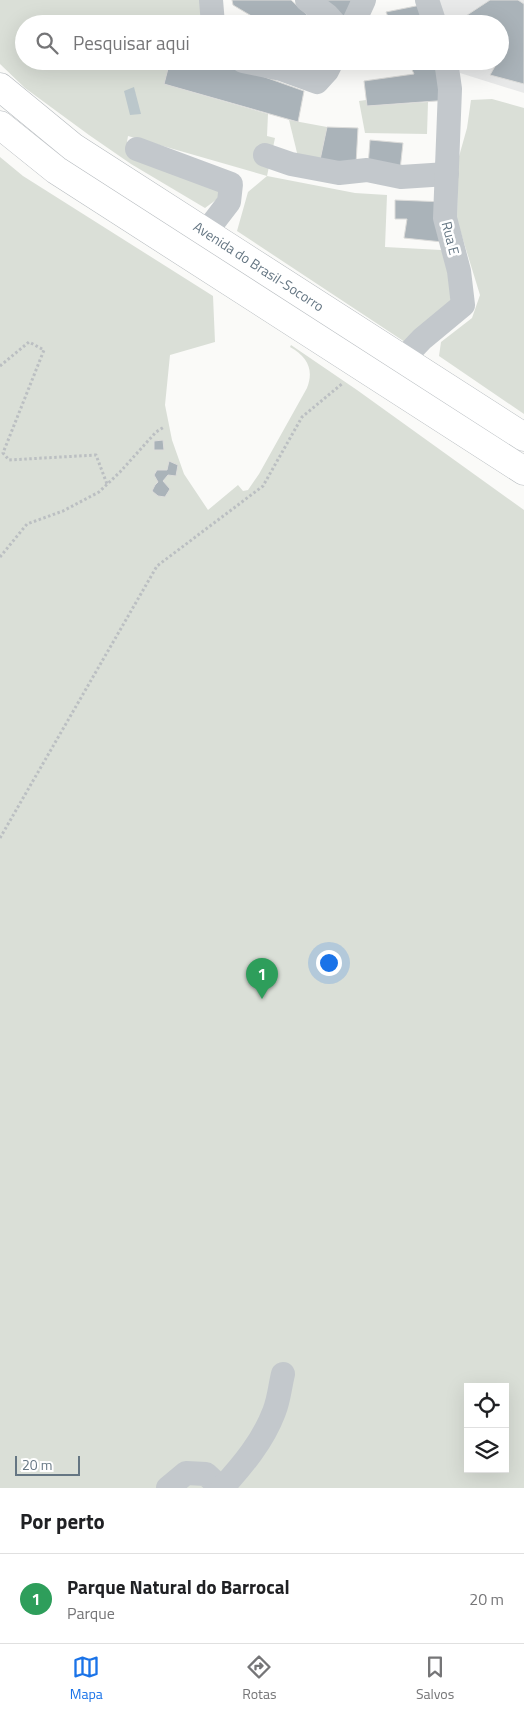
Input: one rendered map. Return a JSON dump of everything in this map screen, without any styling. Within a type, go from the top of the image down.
[{"type":"main road","name":"Avenida do Brasil-Socorro","points":[[0,88],[74,147],[524,437]]},
{"type":"main road","name":"Avenida do Brasil-Socorro","points":[[0,125],[56,170],[524,471]]},
{"type":"street","points":[[211,0],[212,15]]},
{"type":"street","points":[[307,0],[327,15]]},
{"type":"street","points":[[357,15],[364,0]]},
{"type":"street","points":[[427,0],[432,15]]},
{"type":"street","points":[[284,70],[317,82],[328,70]]},
{"type":"street","name":"Rua E","points":[[403,359],[422,339],[463,305],[459,271],[445,218],[450,89],[447,70]]},
{"type":"street","points":[[137,149],[231,184],[229,202],[206,232]]},
{"type":"street","points":[[265,155],[291,164],[339,173],[367,170],[401,177],[447,174]]},
{"type":"street","points":[[168,1488],[186,1473],[206,1474],[221,1488],[240,1469],[262,1438],[275,1410],[283,1374]]},
{"type":"path","points":[[0,366],[29,342],[44,350],[3,453],[9,460],[96,455],[107,484]]},
{"type":"path","points":[[0,838],[157,566],[263,486],[302,418],[362,367]]},
{"type":"path","points":[[0,557],[28,524],[63,511],[99,492],[156,432],[164,427]]},
{"type":"shaded area","points":[[0,0],[210,0],[211,15],[15,15],[15,70],[168,70],[164,84],[268,114],[267,136],[275,138],[267,176],[128,136],[127,142],[221,187],[224,194],[205,208],[131,164],[89,135],[25,88],[0,64]]},
{"type":"shaded area","points":[[434,0],[524,0],[524,93],[460,73],[459,70],[509,70],[509,15],[439,15]]},
{"type":"shaded area","points":[[134,87],[141,114],[130,115],[124,91]]},
{"type":"shaded area","points":[[492,99],[524,108],[524,414],[439,356],[441,342],[472,318],[480,295],[457,220],[458,160],[467,128],[471,100]]},
{"type":"shaded area","points":[[366,100],[367,106],[428,102],[427,134],[365,133],[359,101]]},
{"type":"shaded area","points":[[289,120],[327,127],[320,160],[300,165]]},
{"type":"shaded area","points":[[0,157],[23,176],[213,296],[215,342],[170,355],[165,405],[172,440],[184,474],[208,510],[238,485],[243,491],[248,490],[259,474],[307,388],[310,375],[308,364],[301,355],[290,347],[291,345],[524,510],[524,1488],[0,1488]]},
{"type":"shaded area","points":[[267,176],[355,193],[387,195],[385,247],[441,250],[459,271],[463,305],[414,348],[237,231],[248,192]]},
{"type":"building","points":[[232,0],[291,0],[307,15],[250,15],[233,5]]},
{"type":"building","points":[[319,0],[352,0],[346,15],[338,15]]},
{"type":"building","points":[[490,0],[518,0],[524,4],[524,84],[490,75],[493,70],[509,70],[509,15],[467,15]]},
{"type":"building","points":[[421,5],[424,15],[387,15],[386,12]]},
{"type":"building","points":[[168,70],[245,70],[304,91],[298,122],[164,84]]},
{"type":"building","points":[[412,70],[441,70],[450,100],[367,106],[364,81],[414,74]]},
{"type":"building","points":[[327,127],[358,128],[356,164],[320,160]]},
{"type":"building","points":[[370,140],[403,143],[400,170],[368,167]]},
{"type":"building","points":[[395,200],[446,202],[452,243],[404,238],[407,219],[395,219]]},
{"type":"building","points":[[163,440],[164,450],[154,450],[154,441]]},
{"type":"building","points":[[169,461],[178,465],[176,476],[168,475],[163,481],[170,489],[165,497],[158,496],[152,491],[158,482],[154,475],[157,470],[167,470]]},
{"type":"place","name":"Parque Natural do Barrocal","points":[[262,999]]}]
